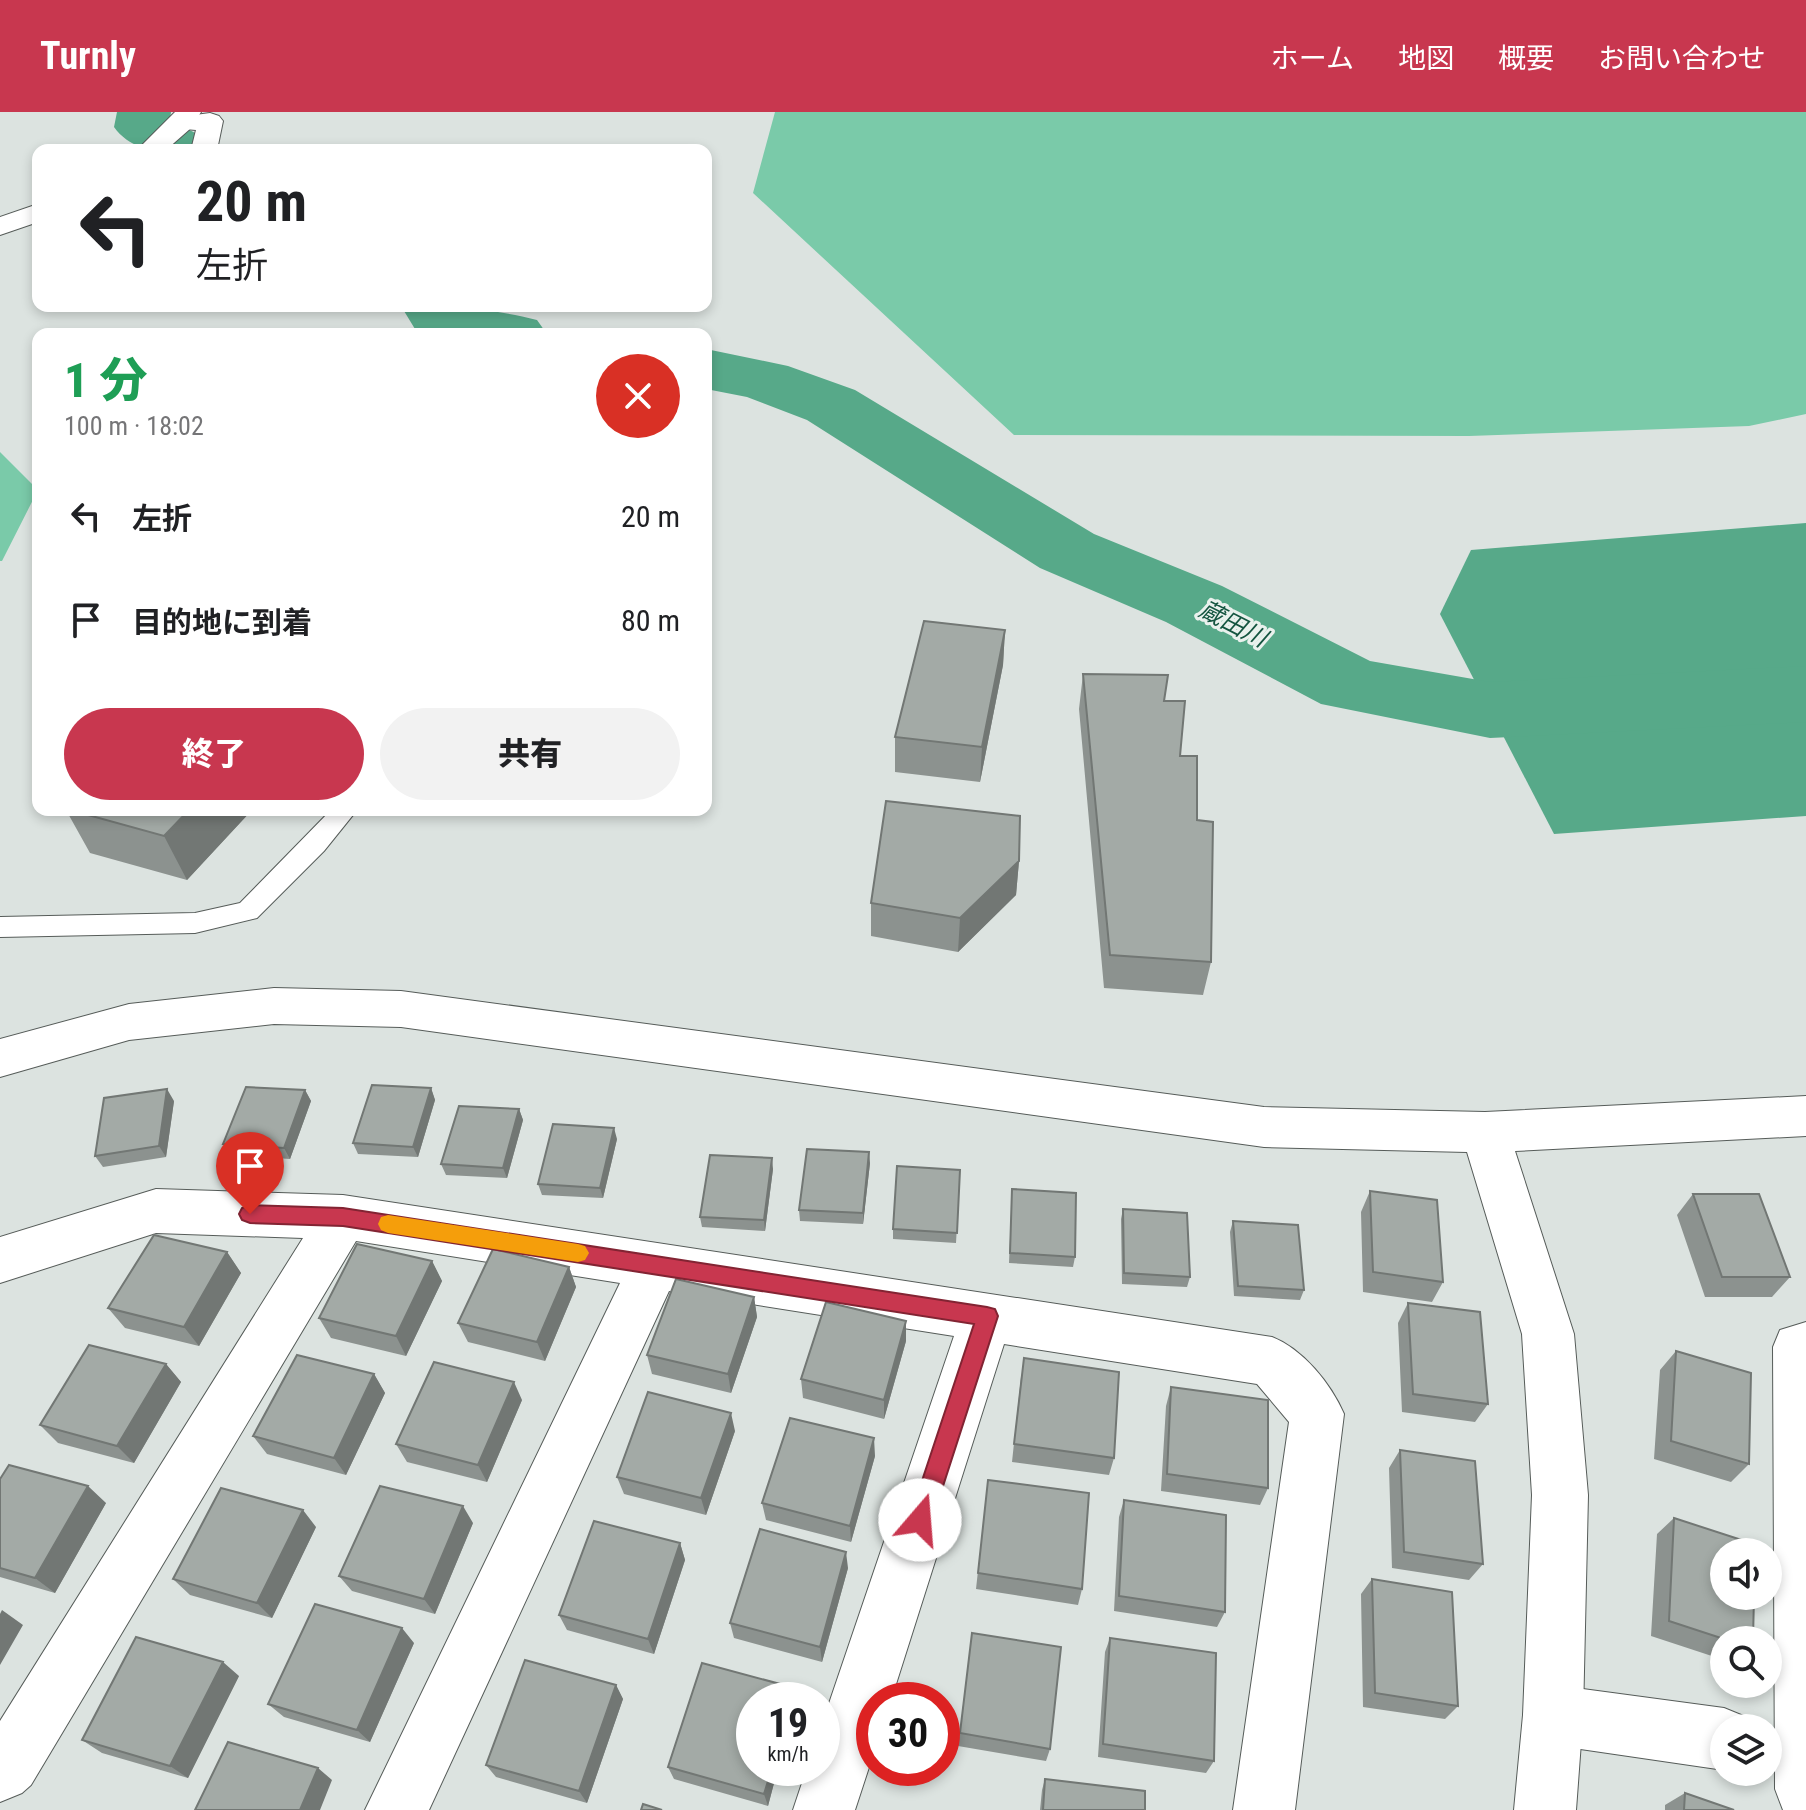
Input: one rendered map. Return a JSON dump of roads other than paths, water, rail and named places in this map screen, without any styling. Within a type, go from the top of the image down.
[{"type":"street","points":[[156,144],[185,117],[210,121],[205,144]]},
{"type":"street","points":[[0,227],[32,214]]},
{"type":"street","points":[[0,1058],[129,1022],[274,1006],[401,1009],[1264,1127],[1485,1132],[1806,1116]]},
{"type":"street","points":[[1485,1132],[1548,1334],[1560,1495],[1553,1715],[1545,1810]]},
{"type":"street","points":[[0,1260],[156,1211],[343,1217],[1272,1362],[1317,1414],[1264,1810]]},
{"type":"street","points":[[0,1771],[17,1750],[343,1217]]},
{"type":"street","points":[[396,1810],[655,1265]]},
{"type":"street","points":[[824,1810],[987,1316]]},
{"type":"street","points":[[1796,1759],[1799,1347],[1806,1346]]},
{"type":"street","points":[[1553,1715],[1710,1737]]},
{"type":"lane","points":[[0,927],[195,923],[248,911],[340,816]]},
{"type":"waterway","name":"蔵田川","points":[[144,112],[142,127],[174,144]]},
{"type":"waterway","name":"蔵田川","points":[[436,312],[440,320],[482,328]]},
{"type":"waterway","name":"蔵田川","points":[[712,370],[764,380],[831,405],[1067,551],[1194,604],[1350,685],[1490,710],[1806,694]]}]
